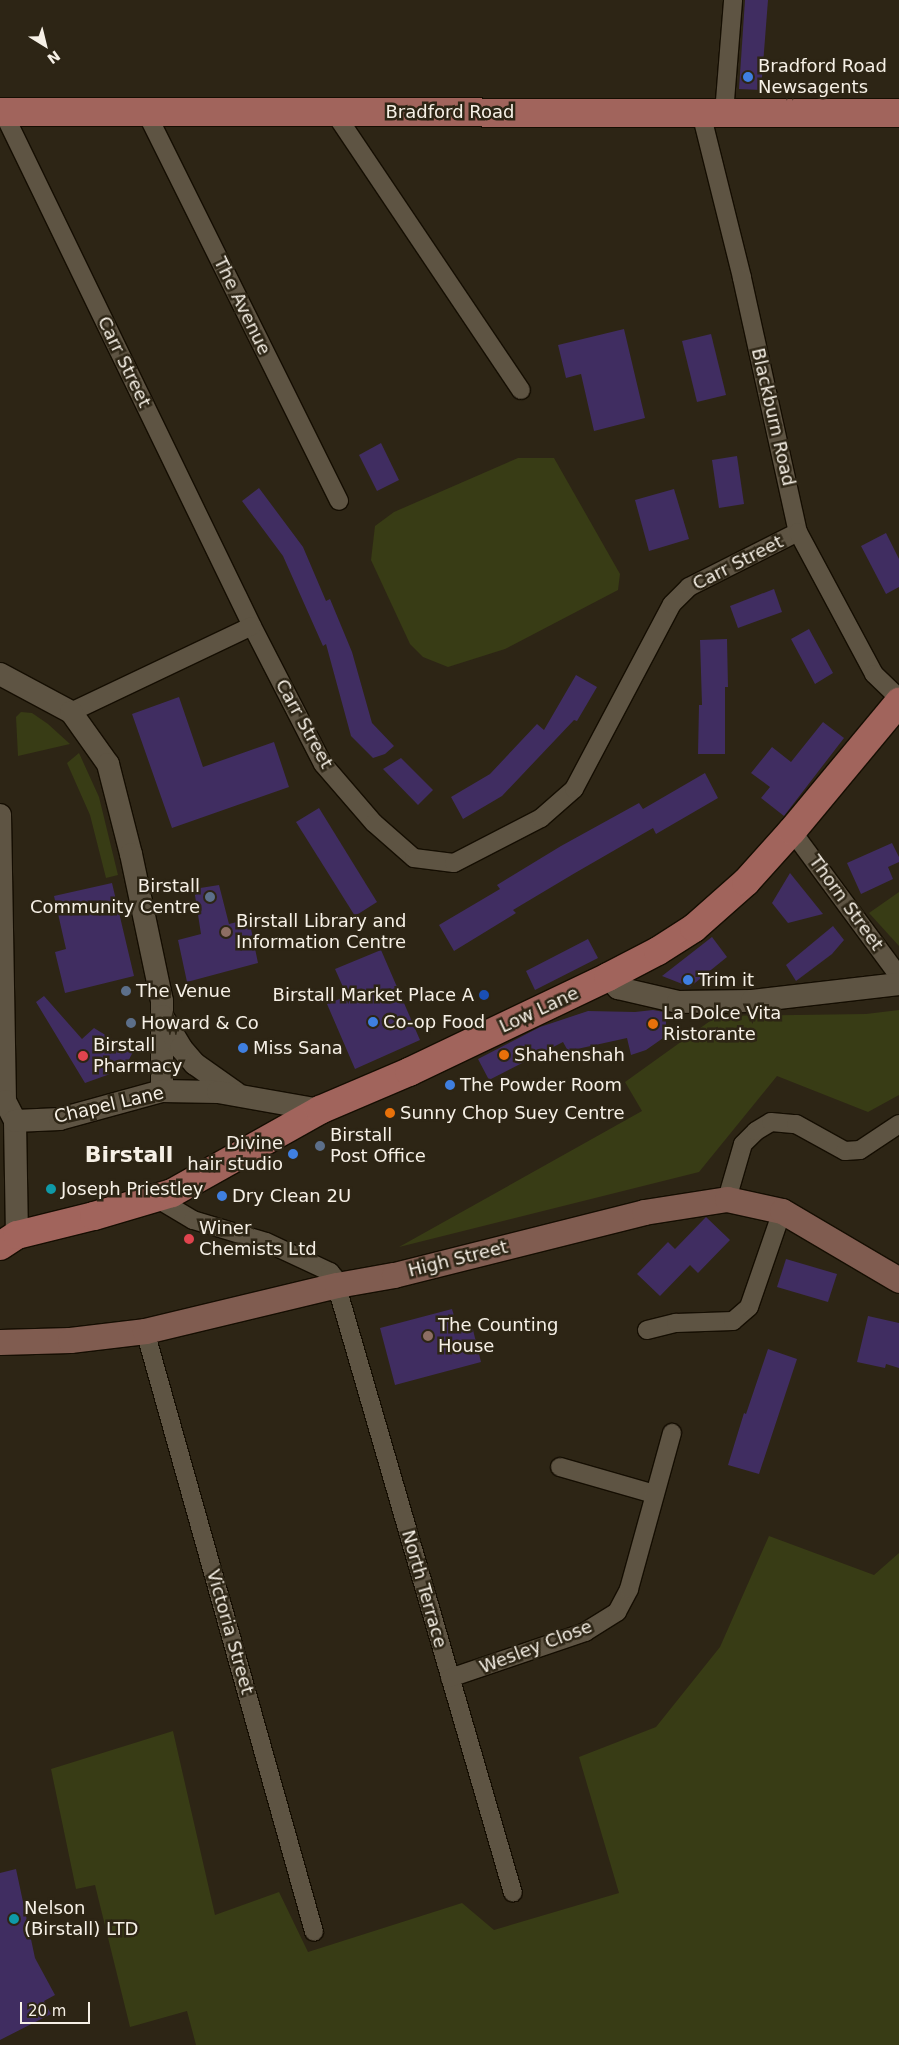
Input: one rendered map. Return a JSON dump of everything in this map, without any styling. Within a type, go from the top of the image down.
[{"type":"main road","name":"Bradford Road","points":[[1,112],[899,113]]},
{"type":"main road","name":"Low Lane","points":[[9,1240],[172,1193],[320,1110],[409,1072],[608,977],[694,928],[746,882],[792,831],[899,702]]},
{"type":"main road","name":"High Street","points":[[0,1342],[70,1340],[145,1331],[337,1285],[394,1275],[644,1212],[727,1199],[782,1211],[899,1280]]},
{"type":"street","name":"Blackburn Road","points":[[733,0],[713,113],[742,278],[798,532],[874,674],[899,698]]},
{"type":"street","name":"Carr Street","points":[[1,112],[252,626],[322,764],[374,823],[414,858],[454,864],[541,818],[574,789],[672,604],[689,587],[798,532]]},
{"type":"street","name":"The Avenue","points":[[146,112],[339,501]]},
{"type":"street","points":[[334,112],[521,390]]},
{"type":"street","points":[[71,712],[252,626]]},
{"type":"street","points":[[0,674],[71,712],[108,764],[131,854],[162,1001],[162,1091]]},
{"type":"street","points":[[0,815],[9,1240]]},
{"type":"street","name":"Thorn Street","points":[[792,831],[899,976]]},
{"type":"street","points":[[608,977],[618,988],[678,1002],[752,1001],[899,984]]},
{"type":"street","points":[[162,1016],[181,1048],[196,1064],[238,1095]]},
{"type":"street","name":"Chapel Lane","points":[[7,1108],[60,1119],[162,1091],[218,1092],[320,1110]]},
{"type":"street","points":[[727,1199],[743,1144],[756,1131],[772,1122],[796,1124],[845,1151],[860,1150],[899,1124]]},
{"type":"street","points":[[156,1198],[193,1220],[266,1242],[330,1272],[337,1285]]},
{"type":"street","points":[[647,1330],[676,1323],[733,1321],[749,1307],[782,1211]]},
{"type":"street","name":"North Terrace","points":[[337,1285],[513,1893]]},
{"type":"street","name":"Victoria Street","points":[[145,1331],[314,1932]]},
{"type":"street","name":"Wesley Close","points":[[450,1678],[586,1632],[617,1612],[629,1589],[672,1433]]},
{"type":"street","points":[[560,1467],[654,1494]]},
{"type":"green space","points":[[518,458],[554,458],[620,574],[618,590],[505,649],[448,667],[423,657],[410,644],[371,560],[375,526],[394,512]]},
{"type":"green space","points":[[21,712],[32,713],[48,724],[70,744],[18,756],[16,717]]},
{"type":"green space","points":[[79,753],[99,797],[118,875],[106,878],[90,815],[67,763]]},
{"type":"green space","points":[[899,892],[899,946],[869,913]]},
{"type":"green space","points":[[899,1010],[899,1095],[868,1112],[777,1076],[699,1172],[399,1247],[642,1111],[625,1082],[717,1016],[866,1014]]},
{"type":"green space","points":[[769,1536],[874,1575],[899,1553],[899,2045],[196,2045],[187,2011],[130,2027],[95,1885],[76,1889],[51,1769],[173,1731],[215,1915],[279,1892],[308,1952],[462,1903],[494,1930],[619,1893],[579,1757],[656,1727],[720,1647]]},
{"type":"building","points":[[745,0],[768,0],[761,90],[739,89]]},
{"type":"building","points":[[624,329],[645,418],[594,431],[581,374],[566,378],[558,345]]},
{"type":"building","points":[[711,334],[726,395],[697,402],[682,341]]},
{"type":"building","points":[[381,443],[399,480],[377,491],[359,455]]},
{"type":"building","points":[[737,456],[744,504],[719,508],[712,460]]},
{"type":"building","points":[[259,488],[303,547],[326,601],[330,599],[352,652],[372,723],[394,746],[385,754],[373,758],[351,736],[326,644],[323,646],[283,556],[242,501]]},
{"type":"building","points":[[674,489],[689,539],[649,551],[635,500]]},
{"type":"building","points":[[886,533],[899,559],[899,587],[886,594],[861,546]]},
{"type":"building","points":[[774,589],[782,612],[738,628],[730,606]]},
{"type":"building","points":[[809,629],[833,673],[815,684],[791,639]]},
{"type":"building","points":[[727,639],[728,687],[725,687],[725,754],[698,754],[699,705],[702,705],[700,640]]},
{"type":"building","points":[[576,675],[597,687],[577,721],[574,720],[502,796],[463,819],[451,797],[490,774],[537,724],[544,730]]},
{"type":"building","points":[[179,697],[203,767],[274,742],[289,787],[172,828],[132,714]]},
{"type":"building","points":[[823,722],[844,738],[784,816],[761,798],[770,787],[751,773],[772,747],[791,762]]},
{"type":"building","points":[[401,758],[433,790],[418,805],[383,769]]},
{"type":"building","points":[[705,773],[718,798],[656,834],[653,828],[575,873],[513,910],[516,913],[454,951],[439,925],[500,889],[497,885],[561,846],[639,803],[643,809]]},
{"type":"building","points":[[319,808],[377,902],[355,916],[296,822]]},
{"type":"building","points":[[892,843],[899,857],[899,862],[888,867],[893,879],[861,894],[847,863]]},
{"type":"building","points":[[790,873],[823,914],[788,923],[772,903]]},
{"type":"building","points":[[112,883],[134,976],[65,993],[55,952],[66,949],[54,896]]},
{"type":"building","name":"Birstall Library and Information Centre","points":[[219,885],[229,924],[249,919],[258,963],[187,982],[178,940],[201,934],[194,889]]},
{"type":"building","points":[[833,926],[844,940],[832,954],[796,981],[786,965]]},
{"type":"building","points":[[712,937],[727,957],[690,987],[662,976]]},
{"type":"building","points":[[588,939],[598,958],[535,990],[526,971]]},
{"type":"building","name":"Co-op Food","points":[[381,950],[420,1040],[355,1069],[327,1004],[347,996],[335,969]]},
{"type":"building","points":[[44,996],[82,1039],[94,1028],[133,1052],[124,1069],[85,1083],[36,1002]]},
{"type":"building","points":[[653,1010],[664,1012],[666,1017],[666,1036],[646,1050],[631,1055],[627,1038],[568,1051],[563,1042],[489,1080],[478,1059],[540,1027],[588,1011],[635,1012]]},
{"type":"building","points":[[706,1217],[730,1240],[698,1273],[690,1265],[660,1296],[637,1274],[668,1242],[675,1249]]},
{"type":"building","points":[[786,1259],[837,1274],[828,1302],[777,1287]]},
{"type":"building","points":[[452,1309],[457,1326],[471,1322],[481,1362],[395,1385],[380,1328]]},
{"type":"building","points":[[868,1316],[899,1323],[899,1368],[886,1364],[885,1368],[857,1362]]},
{"type":"building","points":[[768,1349],[797,1359],[759,1474],[728,1465],[744,1413],[746,1414]]},
{"type":"building","points":[[16,1869],[35,1958],[55,1995],[44,2001],[51,2014],[0,2040],[0,1873]]},
{"type":"place","name":"Bradford Road Newsagents","points":[[748,77]]},
{"type":"place","name":"Birstall Community Centre","points":[[210,897]]},
{"type":"place","name":"Birstall Library and Information Centre","points":[[226,932]]},
{"type":"place","name":"Trim it","points":[[688,980]]},
{"type":"place","name":"The Venue","points":[[126,991]]},
{"type":"place","name":"Birstall Market Place A","points":[[484,995]]},
{"type":"place","name":"Co-op Food","points":[[373,1022]]},
{"type":"place","name":"Howard & Co","points":[[131,1023]]},
{"type":"place","name":"La Dolce Vita Ristorante","points":[[653,1024]]},
{"type":"place","name":"Miss Sana","points":[[243,1048]]},
{"type":"place","name":"Shahenshah","points":[[504,1055]]},
{"type":"place","name":"Birstall Pharmacy","points":[[83,1056]]},
{"type":"place","name":"The Powder Room","points":[[450,1085]]},
{"type":"place","name":"Sunny Chop Suey Centre","points":[[390,1113]]},
{"type":"place","name":"Birstall Post Office","points":[[320,1146]]},
{"type":"place","name":"Divine hair studio","points":[[293,1154]]},
{"type":"place","name":"Joseph Priestley","points":[[51,1189]]},
{"type":"place","name":"Dry Clean 2U","points":[[222,1196]]},
{"type":"place","name":"Winer Chemists Ltd","points":[[189,1239]]},
{"type":"place","name":"The Counting House","points":[[428,1336]]},
{"type":"place","name":"Nelson (Birstall) LTD","points":[[14,1919]]},
{"type":"district","name":"Birstall","points":[[129,1155]]}]
